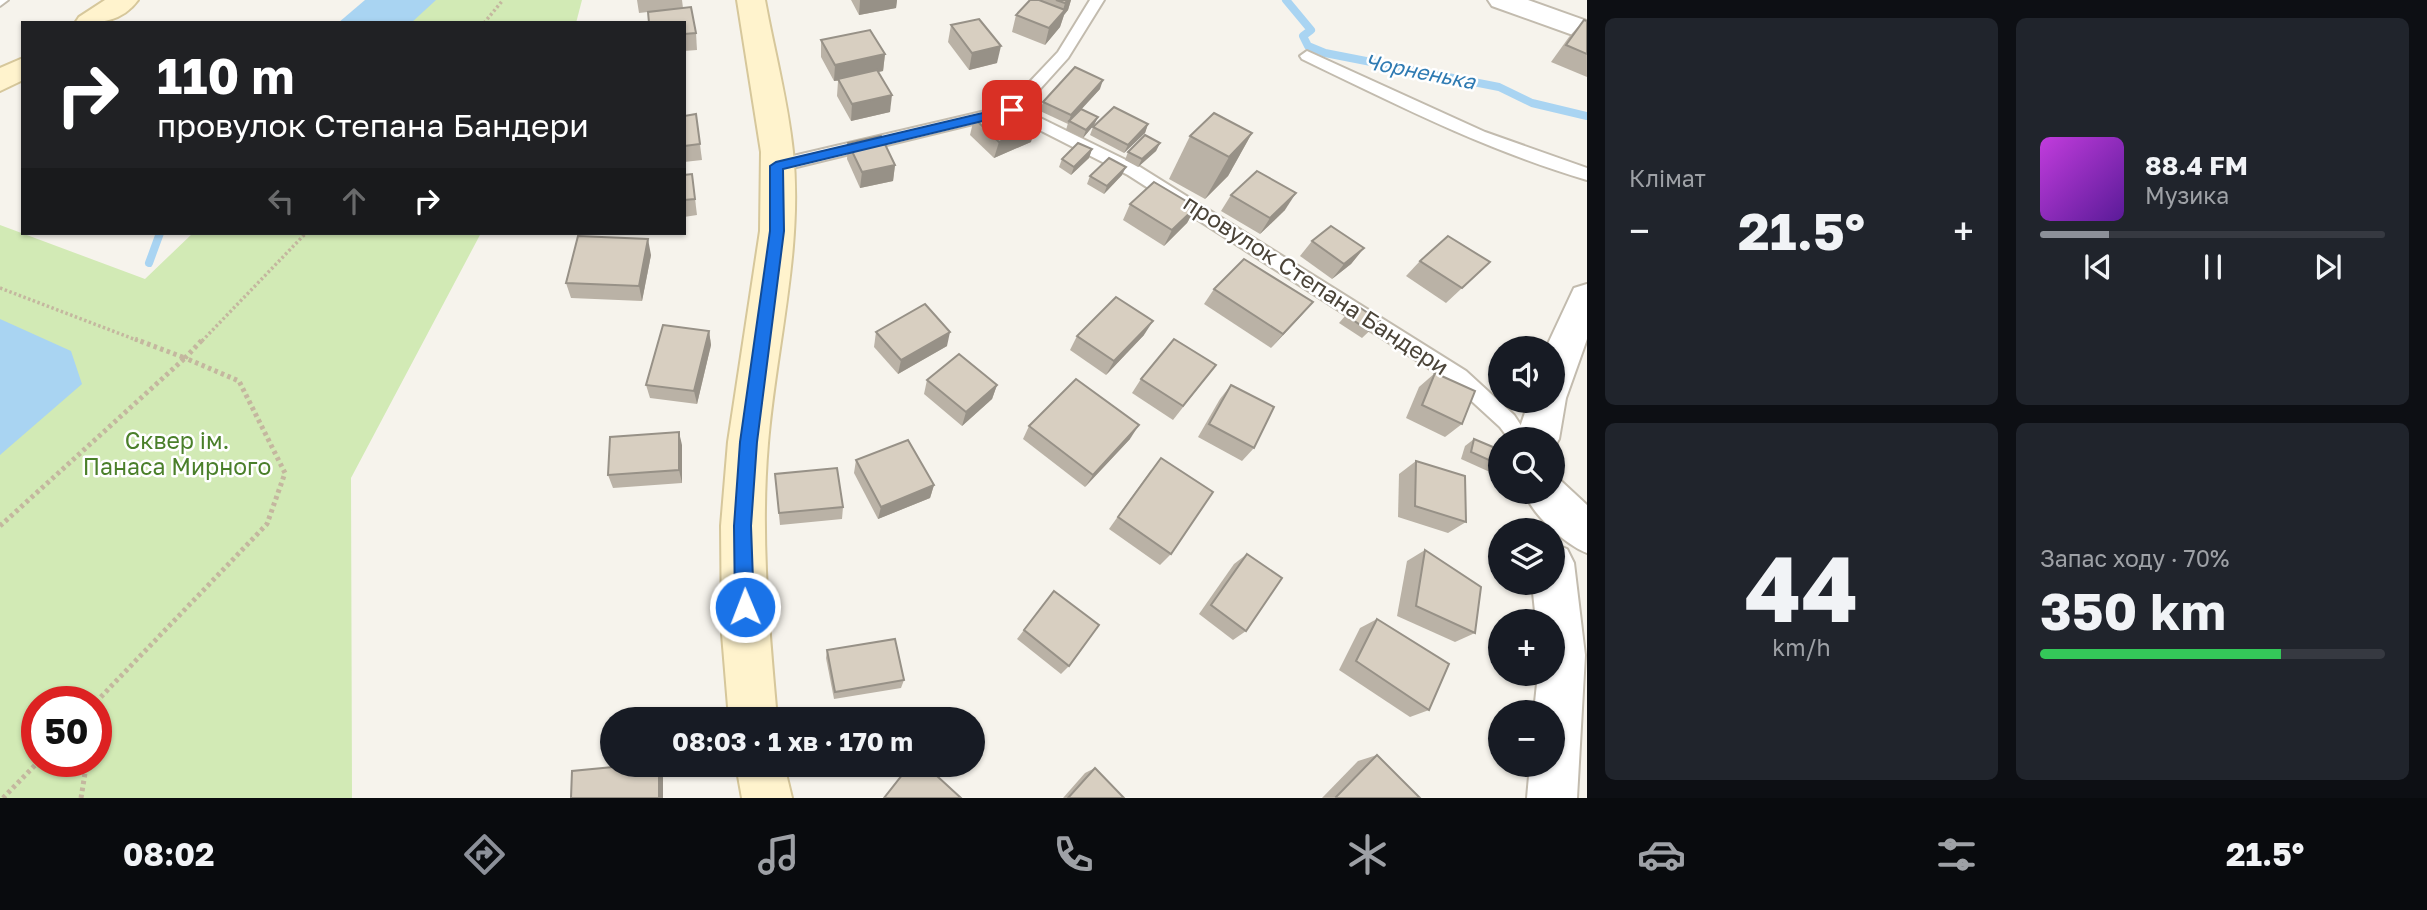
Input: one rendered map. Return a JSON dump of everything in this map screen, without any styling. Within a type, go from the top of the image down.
[{"type":"main road","points":[[92,21],[124,0]]},
{"type":"main road","points":[[751,0],[777,152],[777,231],[748,442],[742,526],[751,707]]},
{"type":"main road","points":[[0,82],[21,67]]},
{"type":"main road","points":[[763,777],[767,798]]},
{"type":"street","points":[[1502,0],[1587,32]]},
{"type":"street","points":[[1565,365],[1576,347],[1587,298]]},
{"type":"street","points":[[1546,505],[1587,505]]},
{"type":"street","points":[[1546,505],[1587,533]]},
{"type":"street","points":[[1552,798],[1562,654],[1556,595]]},
{"type":"lane","points":[[776,166],[1012,110],[1063,55],[1097,0]]},
{"type":"lane","points":[[1307,56],[1424,111],[1538,159],[1587,174]]},
{"type":"lane","name":"провулок Степана Бандери","points":[[1012,110],[1134,171],[1184,201],[1459,377],[1511,427]]},
{"type":"path","points":[[486,21],[503,0]]},
{"type":"path","points":[[0,526],[185,358],[304,235]]},
{"type":"path","points":[[0,288],[185,358],[239,382],[285,473],[267,524],[111,686]]},
{"type":"path","points":[[4,798],[24,777]]},
{"type":"path","points":[[80,798],[84,777]]},
{"type":"green space","points":[[434,0],[582,0],[577,21],[412,21]]},
{"type":"green space","name":"Сквер ім. Панаса Мирного","points":[[0,225],[145,279],[191,235],[480,235],[351,478],[352,798],[0,798]]},
{"type":"water","points":[[365,0],[436,0],[413,21],[340,21]]},
{"type":"water","points":[[0,319],[71,351],[82,384],[0,455]]},
{"type":"building","points":[[1030,0],[1039,0],[1065,10],[1049,28],[1016,15]]},
{"type":"building","points":[[691,7],[696,33],[686,34],[686,21],[649,21],[648,12]]},
{"type":"building","points":[[979,19],[1001,46],[972,53],[951,25]]},
{"type":"building","points":[[1584,20],[1587,21],[1587,54],[1566,45]]},
{"type":"building","points":[[870,30],[885,54],[835,65],[821,40]]},
{"type":"building","points":[[1075,67],[1103,80],[1071,115],[1043,102]]},
{"type":"building","points":[[877,70],[892,95],[852,104],[838,79]]},
{"type":"building","points":[[1011,102],[1036,126],[999,142],[974,118]]},
{"type":"building","points":[[1114,107],[1148,124],[1128,145],[1093,127]]},
{"type":"building","points":[[1081,109],[1098,117],[1086,130],[1069,121]]},
{"type":"building","points":[[1214,113],[1252,133],[1229,157],[1190,136]]},
{"type":"building","points":[[696,114],[700,144],[686,146],[686,116]]},
{"type":"building","points":[[1145,135],[1160,143],[1142,159],[1128,152]]},
{"type":"building","points":[[881,136],[895,165],[862,172],[848,143]]},
{"type":"building","points":[[1078,143],[1092,149],[1074,167],[1062,159]]},
{"type":"building","points":[[1109,158],[1126,167],[1107,186],[1090,176]]},
{"type":"building","points":[[1257,171],[1296,193],[1270,218],[1231,195]]},
{"type":"building","points":[[692,174],[695,199],[686,200],[686,175]]},
{"type":"building","points":[[1154,182],[1196,207],[1172,230],[1130,204]]},
{"type":"building","points":[[1331,226],[1364,248],[1344,264],[1312,241]]},
{"type":"building","points":[[578,236],[648,239],[639,286],[566,283]]},
{"type":"building","points":[[1448,236],[1490,262],[1462,288],[1420,261]]},
{"type":"building","points":[[1244,259],[1313,302],[1283,334],[1214,289]]},
{"type":"building","points":[[1116,297],[1153,321],[1114,361],[1077,336]]},
{"type":"building","points":[[925,304],[950,332],[901,360],[876,332]]},
{"type":"building","points":[[1356,305],[1380,321],[1369,331],[1346,315]]},
{"type":"building","points":[[663,325],[709,331],[694,391],[646,385]]},
{"type":"building","points":[[1174,339],[1216,365],[1183,406],[1141,379]]},
{"type":"building","points":[[959,354],[997,385],[966,412],[927,380]]},
{"type":"building","points":[[1435,373],[1475,391],[1462,424],[1422,405]]},
{"type":"building","points":[[1076,379],[1139,425],[1093,475],[1029,426]]},
{"type":"building","points":[[1231,385],[1274,407],[1254,448],[1209,424]]},
{"type":"building","points":[[679,432],[679,470],[608,475],[610,437]]},
{"type":"building","points":[[1474,439],[1488,445],[1488,460],[1471,452]]},
{"type":"building","points":[[908,440],[934,485],[881,507],[856,460]]},
{"type":"building","points":[[1161,458],[1213,492],[1171,554],[1118,517]]},
{"type":"building","points":[[1416,461],[1465,476],[1466,522],[1415,506]]},
{"type":"building","points":[[837,468],[843,507],[779,513],[775,474]]},
{"type":"building","points":[[1425,550],[1481,587],[1475,633],[1416,606]]},
{"type":"building","points":[[1247,554],[1282,578],[1246,631],[1211,605]]},
{"type":"building","points":[[1054,591],[1099,625],[1069,666],[1024,630]]},
{"type":"building","points":[[1377,619],[1449,664],[1429,710],[1356,661]]},
{"type":"building","points":[[895,639],[904,680],[835,692],[827,650]]},
{"type":"building","points":[[1377,755],[1420,798],[1336,797]]},
{"type":"building","points":[[600,768],[600,777],[659,777],[659,798],[571,798],[572,771]]},
{"type":"building","points":[[1095,768],[1124,798],[1068,798]]},
{"type":"building","points":[[901,777],[938,777],[961,798],[884,798]]},
{"type":"waterway","name":"Чорненька","points":[[1286,0],[1311,30],[1303,36],[1308,46],[1325,53],[1499,87],[1532,103],[1587,116]]},
{"type":"waterway","points":[[149,263],[159,235]]},
{"type":"route","points":[[745,607],[742,526],[748,442],[777,231],[776,166],[1012,110]]}]
